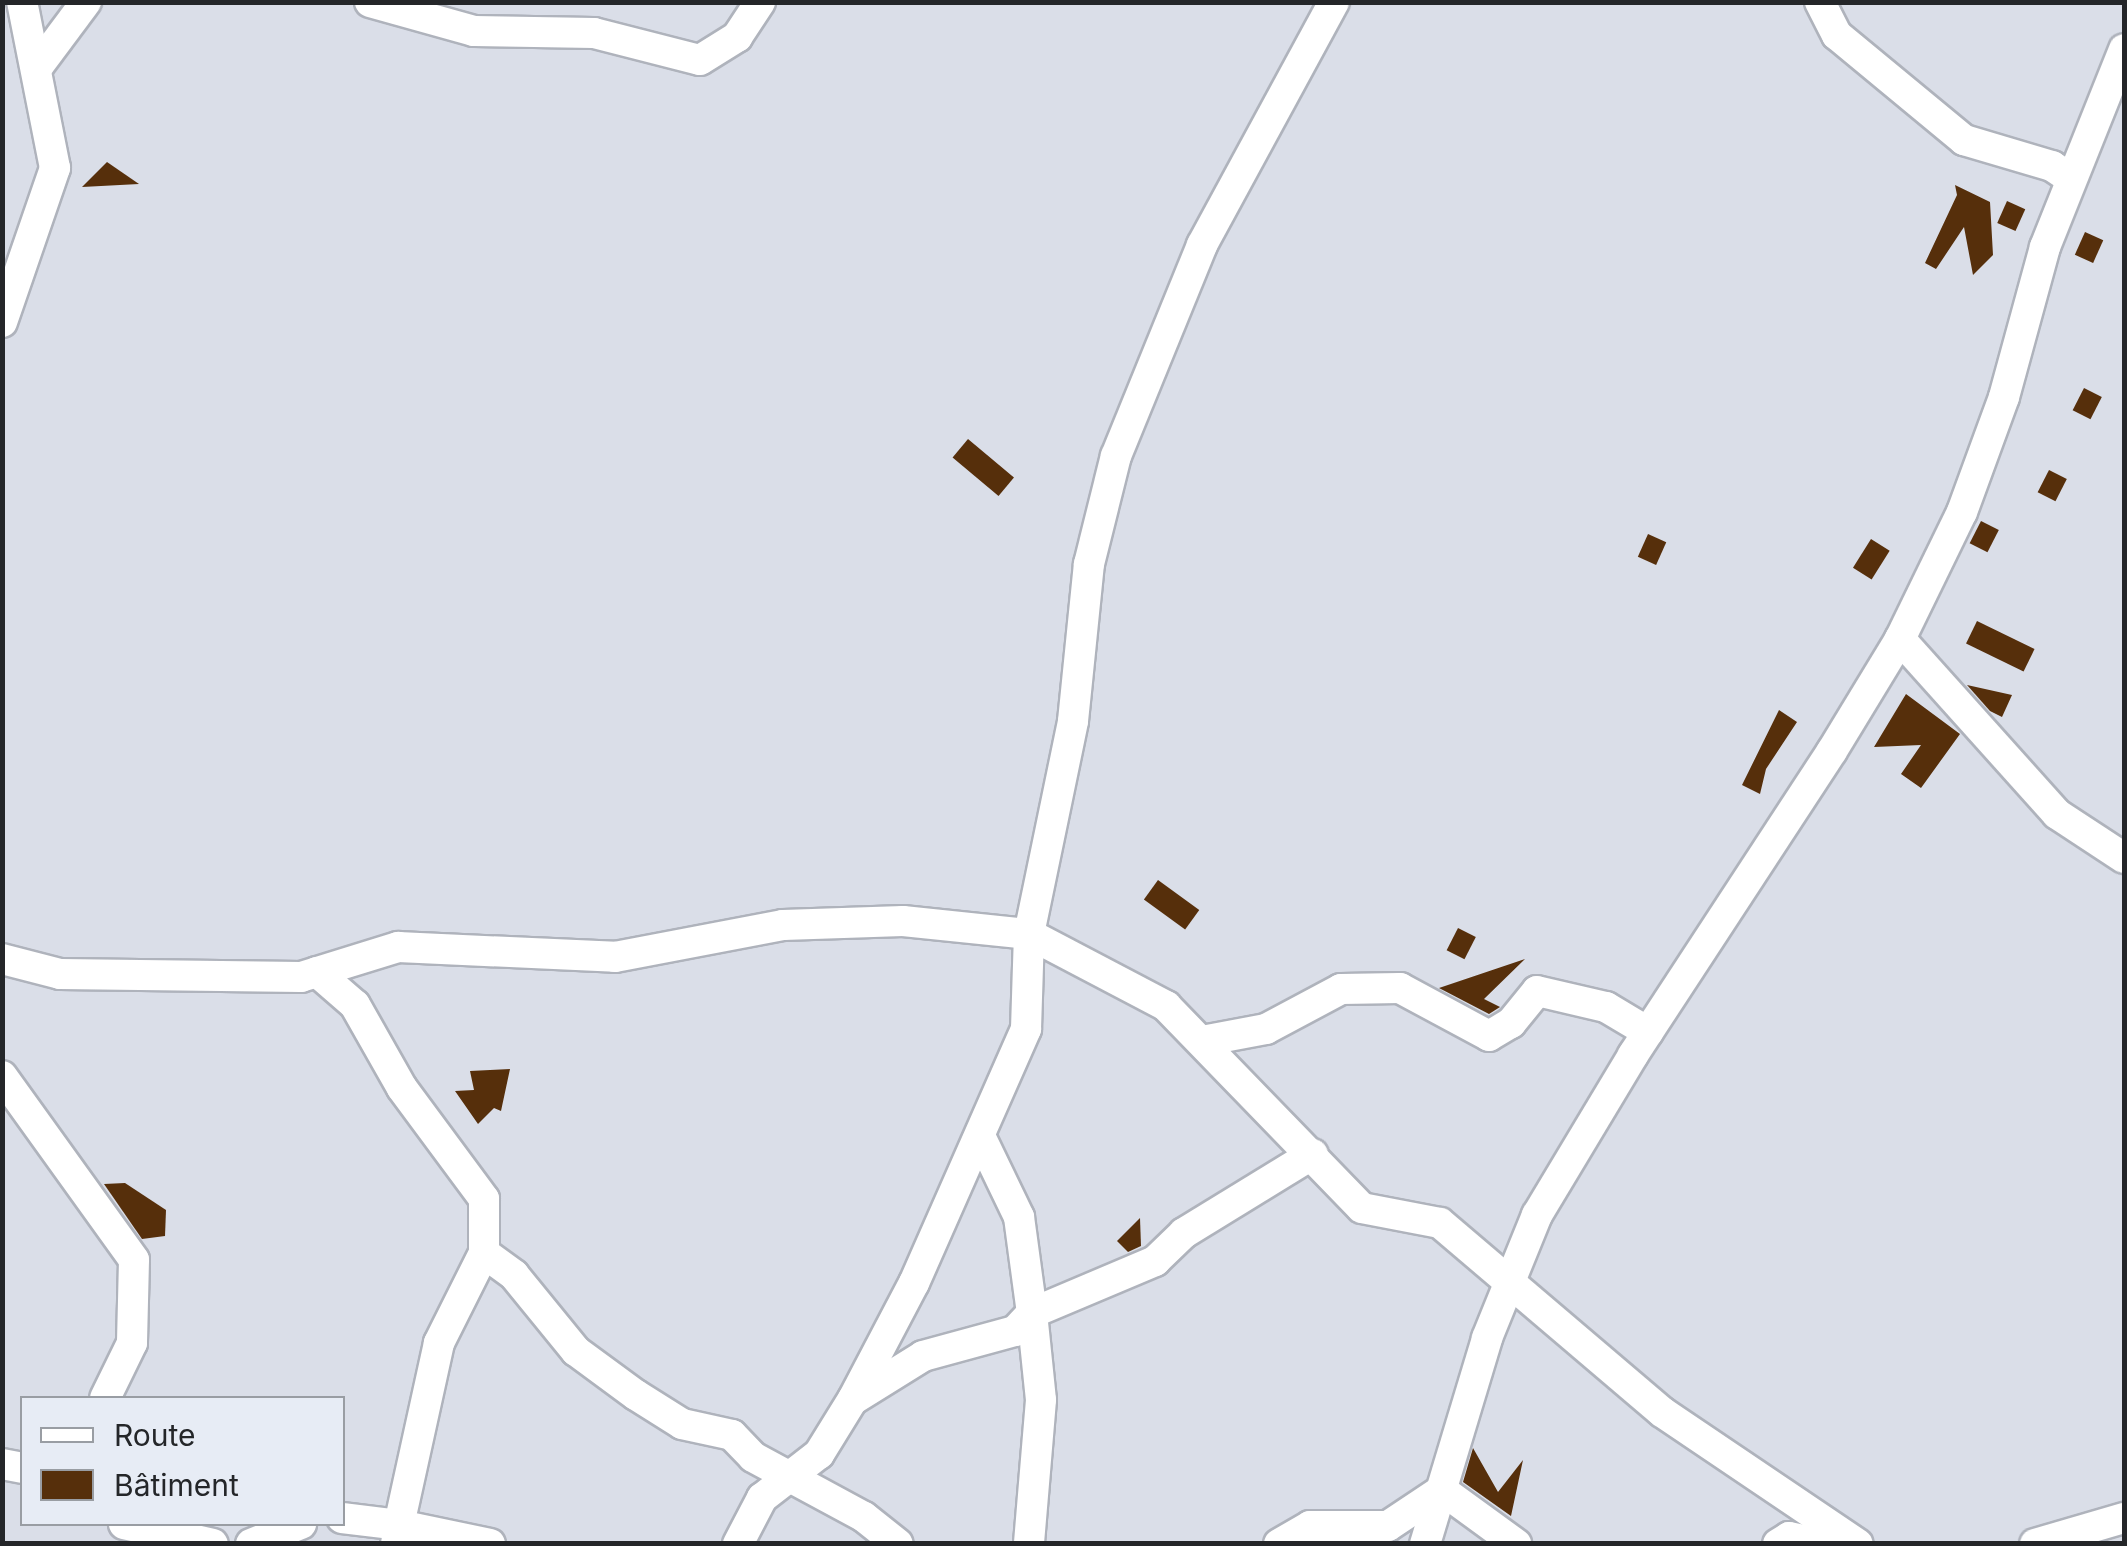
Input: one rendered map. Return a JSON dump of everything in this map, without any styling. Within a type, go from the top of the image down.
[{"type":"street","points":[[2,322],[55,168],[39,65],[22,2]]},
{"type":"street","points":[[39,65],[86,2]]},
{"type":"street","points":[[370,2],[474,31],[594,33],[700,60],[737,37],[760,2]]},
{"type":"street","points":[[738,1544],[762,1498],[818,1454],[853,1399],[981,1138],[1026,1029],[1028,934],[1073,721],[1089,564],[1116,456],[1202,246],[1334,2]]},
{"type":"street","points":[[1820,2],[1836,35],[1964,140],[2052,166],[2071,180]]},
{"type":"street","points":[[1425,1544],[1508,1278],[1565,1166],[1900,639],[1988,450],[2071,180],[2124,49]]},
{"type":"street","points":[[1900,639],[2057,814],[2124,858]]},
{"type":"street","points":[[2,960],[60,974],[151,978],[317,972],[398,947],[615,957],[784,925],[903,921],[1028,934],[1166,1006],[1362,1208],[1440,1222],[1662,1412],[1858,1544]]},
{"type":"street","points":[[317,972],[355,1005],[402,1088],[484,1199],[484,1252],[438,1342],[398,1534]]},
{"type":"street","points":[[1202,1041],[1266,1030],[1341,989],[1381,988],[1400,988],[1437,1004],[1489,1036],[1511,1023],[1537,991],[1606,1007],[1648,1032]]},
{"type":"street","points":[[2,1076],[134,1260],[132,1343],[107,1396]]},
{"type":"street","points":[[981,1138],[1019,1218],[1032,1313],[1041,1400],[1029,1544]]},
{"type":"street","points":[[853,1399],[923,1356],[1016,1331],[1032,1313],[1155,1261],[1184,1234],[1312,1154]]},
{"type":"street","points":[[484,1252],[514,1275],[576,1350],[636,1395],[682,1424],[732,1435],[753,1457],[898,1544]]},
{"type":"street","points":[[1279,1544],[1310,1526],[1388,1526],[1442,1490]]},
{"type":"street","points":[[1442,1490],[1516,1544]]},
{"type":"street","points":[[2036,1544],[2124,1518]]},
{"type":"street","points":[[345,1519],[398,1534],[490,1544]]},
{"type":"street","points":[[133,1526],[213,1544]]},
{"type":"street","points":[[252,1544],[297,1526]]},
{"type":"street","points":[[1778,1544],[1789,1537],[1822,1544]]},
{"type":"building","points":[[107,162],[139,184],[82,187]]},
{"type":"building","points":[[1955,185],[1990,202],[1993,255],[1973,275],[1964,227],[1936,269],[1925,263],[1957,195]]},
{"type":"building","points":[[2007,201],[2025,209],[2016,231],[1997,223]]},
{"type":"building","points":[[2085,232],[2103,240],[2093,263],[2075,255]]},
{"type":"building","points":[[2084,388],[2102,397],[2090,419],[2073,410]]},
{"type":"building","points":[[968,439],[1014,478],[999,496],[953,457]]},
{"type":"building","points":[[2049,470],[2067,479],[2055,501],[2038,492]]},
{"type":"building","points":[[1981,521],[1999,530],[1987,552],[1970,543]]},
{"type":"building","points":[[1648,534],[1666,542],[1656,565],[1638,557]]},
{"type":"building","points":[[1871,539],[1890,551],[1872,579],[1853,568]]},
{"type":"building","points":[[1977,621],[2035,649],[2024,672],[1966,643]]},
{"type":"building","points":[[1967,685],[2012,695],[2002,717],[1990,711]]},
{"type":"building","points":[[1906,694],[1960,734],[1921,788],[1901,774],[1921,745],[1874,747]]},
{"type":"building","points":[[1779,710],[1797,722],[1766,769],[1760,794],[1742,785]]},
{"type":"building","points":[[1158,880],[1199,910],[1185,929],[1144,899]]},
{"type":"building","points":[[1458,928],[1476,937],[1464,959],[1447,950]]},
{"type":"building","points":[[1525,959],[1484,999],[1500,1007],[1489,1014],[1439,988]]},
{"type":"building","points":[[510,1069],[501,1111],[494,1108],[478,1124],[455,1091],[474,1090],[470,1071]]},
{"type":"building","points":[[125,1183],[166,1210],[165,1236],[142,1239],[104,1184]]},
{"type":"building","points":[[1140,1218],[1141,1246],[1128,1252],[1117,1241]]},
{"type":"building","points":[[1473,1448],[1498,1492],[1523,1460],[1511,1516],[1463,1482]]}]
